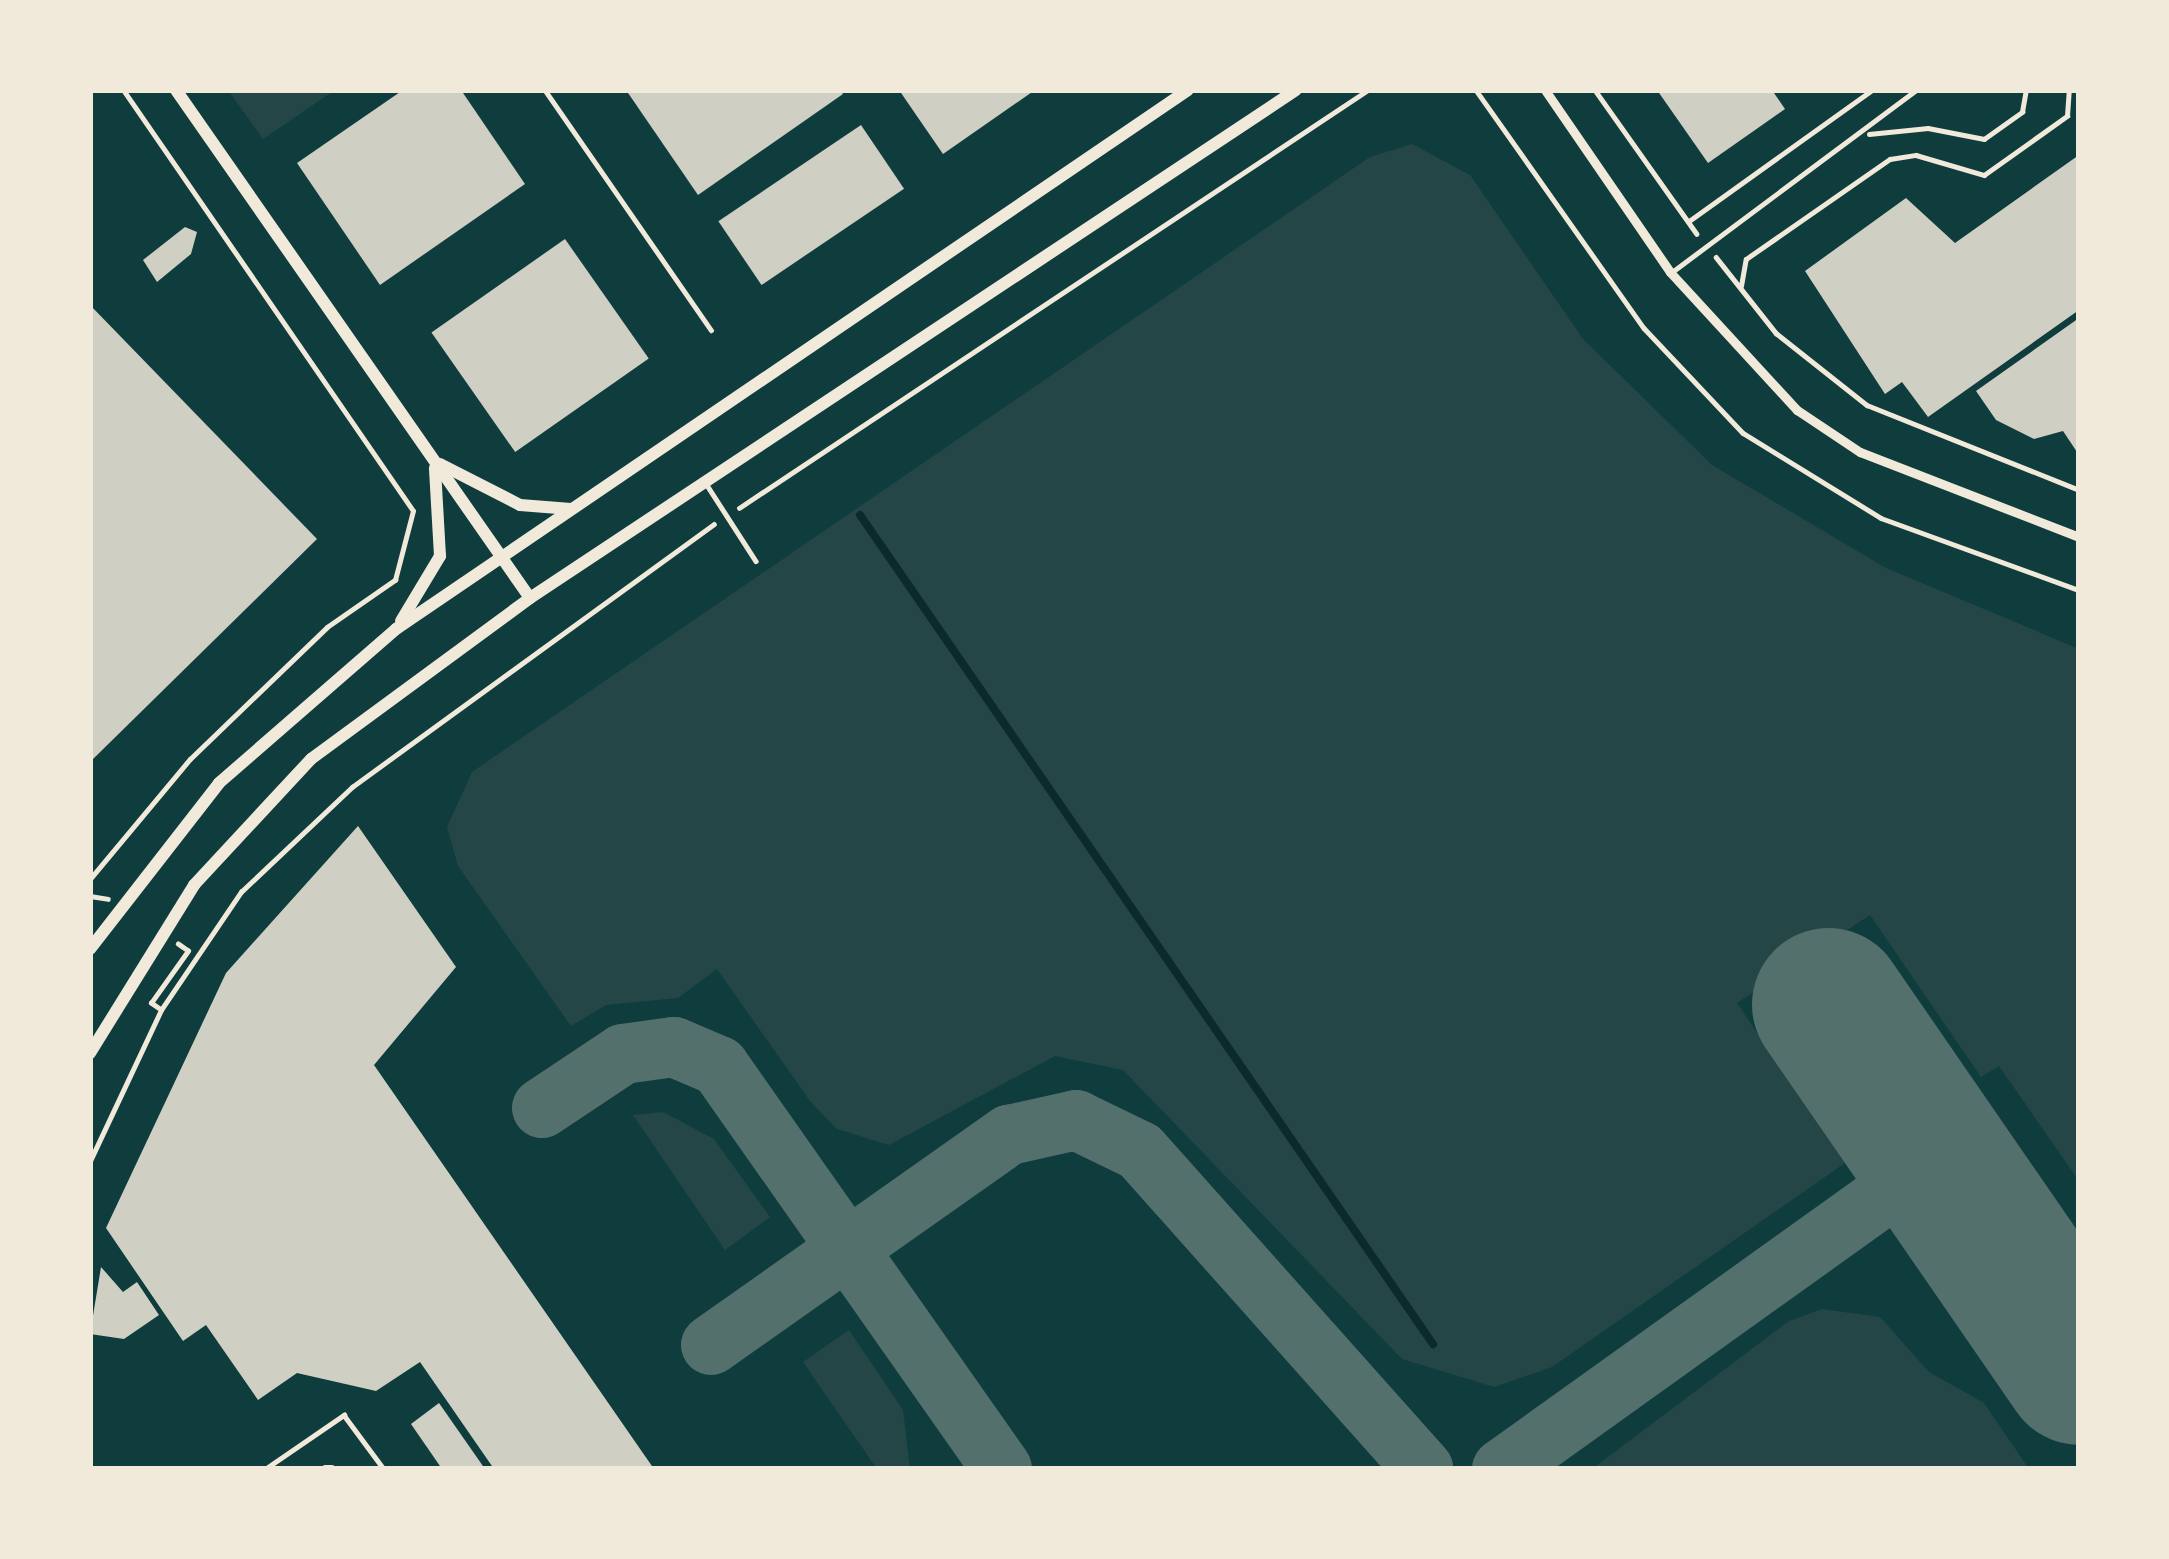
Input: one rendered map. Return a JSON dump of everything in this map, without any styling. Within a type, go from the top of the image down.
[{"type":"street","points":[[176,90],[530,598]]},
{"type":"street","points":[[90,949],[219,783],[396,629],[504,560],[1188,90]]},
{"type":"street","points":[[90,1053],[140,962],[240,830],[311,759],[530,598],[1296,90]]},
{"type":"street","points":[[1545,90],[1670,272],[1733,351],[1860,452],[2079,537]]},
{"type":"street","points":[[434,460],[520,505],[572,509]]},
{"type":"street","points":[[396,629],[440,556],[434,460]]},
{"type":"lane","points":[[545,90],[711,330]]},
{"type":"lane","points":[[1670,272],[1869,134],[1916,90]]},
{"type":"lane","points":[[1869,134],[1928,128],[1984,139],[2010,126],[2026,90]]},
{"type":"lane","points":[[705,482],[756,561]]},
{"type":"path","points":[[90,879],[190,759],[327,627],[395,580],[413,511],[123,90]]},
{"type":"path","points":[[90,1161],[161,1010],[241,892],[352,787],[727,515],[1368,90]]},
{"type":"path","points":[[1476,90],[1644,328],[1743,433],[1881,518],[2079,590]]},
{"type":"path","points":[[1595,90],[1706,247],[1776,333],[1867,406],[2079,490]]},
{"type":"path","points":[[1688,221],[1872,90]]},
{"type":"path","points":[[1741,286],[1746,259],[1891,159],[1916,154],[1984,175],[2067,116],[2069,90]]},
{"type":"path","points":[[92,893],[113,902]]},
{"type":"path","points":[[161,1010],[151,1003],[188,951],[170,938]]},
{"type":"path","points":[[266,1469],[344,1415],[384,1469]]},
{"type":"shaded area","points":[[228,90],[335,90],[263,139]]},
{"type":"shaded area","points":[[1412,144],[1470,175],[1583,339],[1712,465],[1886,568],[2079,649],[2079,1181],[1999,1066],[1981,1077],[1870,915],[1737,1003],[1845,1163],[1552,1367],[1494,1387],[1402,1359],[1123,1070],[1055,1056],[889,1145],[837,1129],[810,1101],[717,969],[678,998],[606,1005],[571,1026],[458,866],[447,827],[472,772],[1370,157]]},
{"type":"shaded area","points":[[663,1112],[714,1139],[770,1217],[725,1250],[633,1115]]},
{"type":"shaded area","points":[[1822,1309],[1880,1317],[1929,1372],[1984,1403],[2029,1469],[1592,1469],[1789,1321]]},
{"type":"shaded area","points":[[849,1330],[903,1410],[910,1469],[877,1469],[803,1362]]},
{"type":"building","points":[[403,90],[461,90],[525,184],[380,285],[297,163]]},
{"type":"building","points":[[626,90],[840,90],[843,94],[698,195]]},
{"type":"building","points":[[899,90],[1035,90],[943,154]]},
{"type":"building","points":[[1657,90],[1772,90],[1785,109],[1708,163]]},
{"type":"building","points":[[861,125],[904,189],[761,285],[718,221]]},
{"type":"building","points":[[2079,155],[2079,310],[1928,417],[1902,382],[1885,394],[1805,271],[1906,198],[1955,243]]},
{"type":"building","points":[[185,227],[197,232],[191,254],[157,282],[143,260]]},
{"type":"building","points":[[565,239],[649,359],[515,452],[431,332]]},
{"type":"building","points":[[90,305],[317,539],[90,762]]},
{"type":"building","points":[[2079,318],[2079,455],[2063,431],[2034,439],[1996,420],[1976,391]]},
{"type":"building","points":[[358,826],[456,967],[374,1065],[654,1469],[494,1469],[420,1362],[376,1391],[297,1373],[258,1400],[206,1325],[183,1341],[106,1228],[226,973]]},
{"type":"building","points":[[101,1267],[123,1292],[137,1282],[159,1315],[124,1339],[90,1334]]},
{"type":"building","points":[[439,1403],[485,1469],[442,1469],[411,1424]]},
{"type":"waterway","points":[[860,515],[1433,1344]]},
{"type":"taxiway","points":[[542,1108],[623,1054],[674,1047],[719,1066],[1002,1469]]},
{"type":"taxiway","points":[[711,1345],[1009,1135],[1076,1120],[1140,1151],[1423,1469]]},
{"type":"taxiway","points":[[1502,1469],[1935,1159]]},
{"type":"runway","points":[[1828,1004],[2079,1368]]}]
